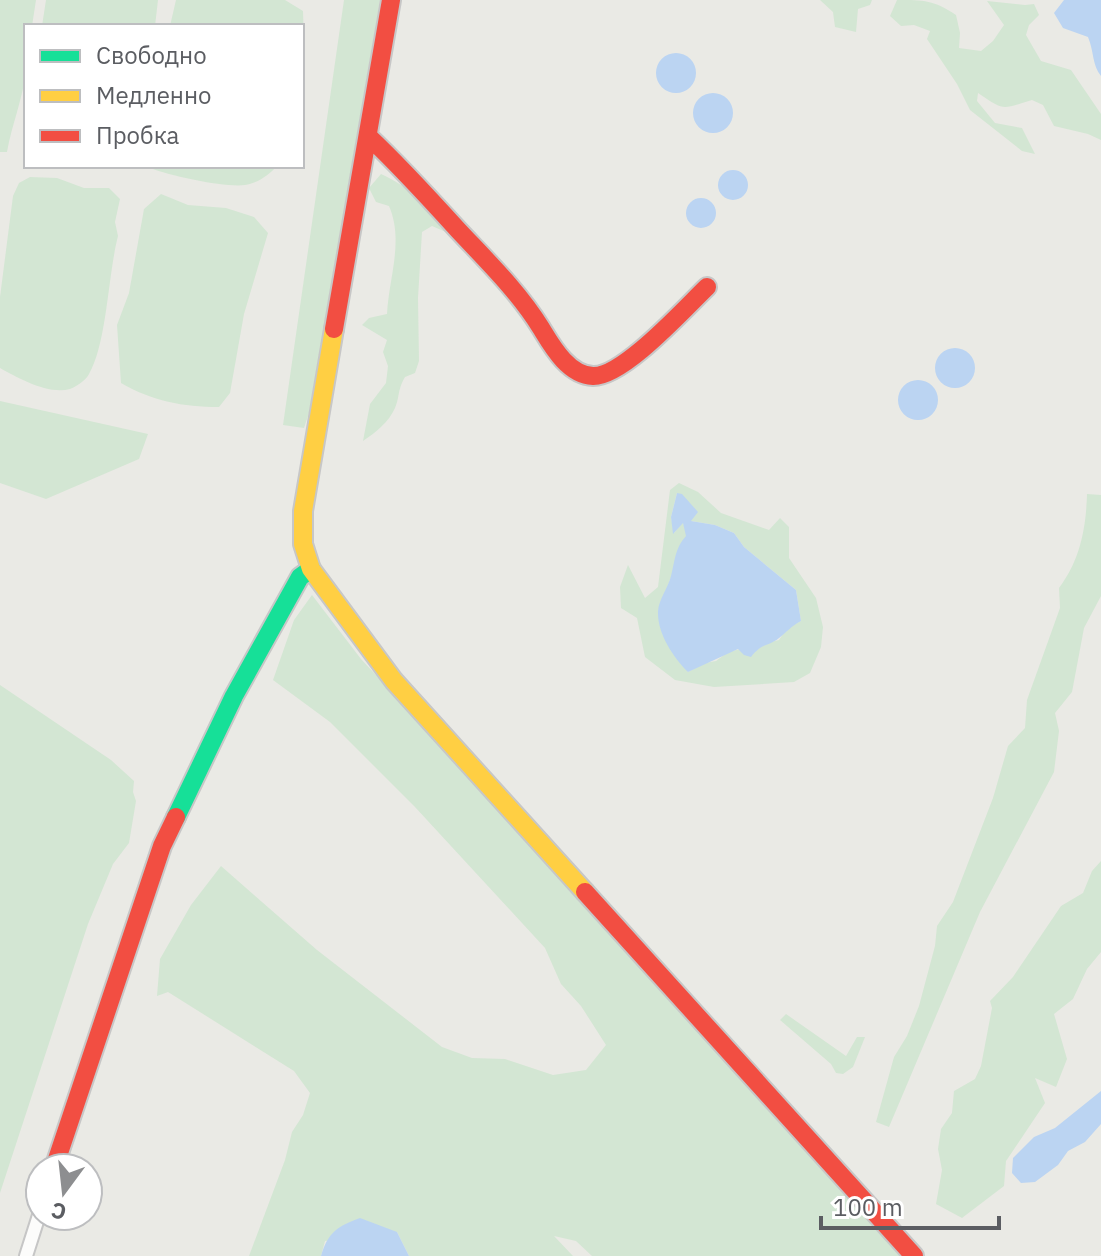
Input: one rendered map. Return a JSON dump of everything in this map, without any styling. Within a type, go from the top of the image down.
[{"type":"street","points":[[391,0],[303,511],[303,544],[311,569],[394,681],[914,1256]]},
{"type":"street","points":[[369,137],[475,248],[531,312],[550,344],[574,369],[594,377],[619,368],[707,287]]},
{"type":"street","points":[[59,1152],[162,846],[234,696],[300,577],[311,569]]},
{"type":"street","points":[[26,1256],[34,1232]]},
{"type":"green space","points":[[0,0],[36,0],[32,24],[24,24],[24,85],[7,152],[0,152]]},
{"type":"green space","points":[[46,0],[158,0],[155,24],[42,24]]},
{"type":"green space","points":[[176,0],[285,0],[303,11],[303,24],[170,24]]},
{"type":"green space","points":[[344,0],[380,0],[304,428],[283,425]]},
{"type":"green space","points":[[820,0],[872,0],[870,5],[858,9],[856,32],[835,27],[833,12]]},
{"type":"green space","points":[[897,0],[928,2],[948,10],[956,15],[959,48],[981,51],[1004,25],[987,1],[1034,4],[1039,15],[1029,25],[1026,35],[1041,61],[1071,70],[1101,114],[1101,140],[1054,126],[1043,105],[1032,100],[1004,107],[978,93],[977,101],[995,123],[1022,128],[1035,154],[1022,151],[970,110],[927,39],[930,31],[914,25],[901,26],[890,16]]},
{"type":"green space","points":[[275,168],[259,180],[237,185],[185,178],[153,169]]},
{"type":"green space","points":[[381,174],[422,200],[455,236],[432,226],[422,232],[418,298],[419,361],[415,373],[405,377],[389,418],[363,441],[370,404],[386,383],[388,366],[383,352],[387,340],[362,325],[369,318],[387,314],[394,259],[395,232],[389,206],[376,202],[369,188]]},
{"type":"green space","points":[[30,177],[57,178],[84,188],[109,188],[120,199],[115,222],[118,236],[100,345],[88,376],[70,389],[43,388],[0,368],[0,297],[13,196],[19,183]]},
{"type":"green space","points":[[161,194],[188,205],[226,208],[254,217],[268,233],[244,314],[230,393],[219,407],[168,402],[121,383],[117,325],[129,293],[144,209]]},
{"type":"green space","points":[[0,401],[148,434],[139,459],[46,499],[0,483]]},
{"type":"green space","points":[[679,483],[698,492],[721,513],[769,530],[780,518],[789,527],[789,558],[816,598],[823,627],[821,647],[810,673],[794,682],[714,687],[675,680],[645,657],[637,618],[621,608],[620,587],[628,565],[645,598],[658,587],[670,490]],"holes":[[[677,493],[691,521],[715,525],[734,533],[744,547],[796,590],[801,621],[787,628],[779,640],[728,652],[716,661],[688,672],[658,611],[687,536],[683,522],[674,533],[671,517]]]},
{"type":"green space","points":[[1087,494],[1101,495],[1101,596],[1084,628],[1072,692],[1055,713],[1059,731],[1054,772],[980,912],[889,1127],[876,1122],[894,1057],[907,1036],[919,1006],[935,946],[937,926],[953,902],[993,798],[1008,746],[1025,728],[1027,700],[1060,608],[1059,588],[1080,544]]},
{"type":"green space","points":[[312,595],[361,659],[905,1256],[592,1256],[576,1241],[554,1236],[573,1256],[409,1256],[397,1232],[325,1241],[321,1256],[249,1256],[285,1160],[292,1132],[303,1115],[310,1093],[294,1071],[168,992],[157,996],[160,959],[191,905],[221,866],[317,950],[442,1047],[472,1058],[505,1059],[553,1075],[586,1070],[606,1045],[581,1006],[561,984],[545,948],[415,807],[330,722],[273,680],[294,620]]},
{"type":"green space","points":[[0,685],[111,760],[134,781],[136,801],[129,843],[113,864],[88,924],[0,1193]]},
{"type":"green space","points":[[1101,861],[1101,952],[1087,969],[1073,999],[1054,1014],[1067,1059],[1056,1087],[1035,1078],[1045,1103],[1006,1161],[1004,1186],[962,1218],[936,1204],[942,1170],[938,1149],[941,1129],[952,1113],[954,1091],[975,1079],[981,1066],[992,1008],[990,1001],[1013,977],[1061,906],[1083,893],[1092,871]]},
{"type":"green space","points":[[786,1014],[846,1056],[857,1037],[865,1037],[853,1067],[843,1074],[836,1073],[831,1064],[780,1020]]},
{"type":"water","points":[[1064,0],[1101,0],[1101,76],[1088,37],[1063,28],[1054,13]]},
{"type":"water","points":[[676,53],[690,59],[696,73],[690,87],[676,93],[662,87],[656,73],[662,59]]},
{"type":"water","points":[[713,93],[727,99],[733,113],[727,127],[713,133],[699,127],[693,113],[699,99]]},
{"type":"water","points":[[733,170],[744,174],[748,185],[744,196],[733,200],[722,196],[718,185],[722,174]]},
{"type":"water","points":[[701,198],[712,202],[716,213],[712,224],[701,228],[690,224],[686,213],[690,202]]},
{"type":"water","points":[[955,348],[969,354],[975,368],[969,382],[955,388],[941,382],[935,368],[941,354]]},
{"type":"water","points":[[918,380],[932,386],[938,400],[932,414],[918,420],[904,414],[898,400],[904,386]]},
{"type":"water","points":[[677,493],[682,494],[698,512],[691,521],[715,525],[734,533],[744,547],[796,590],[801,621],[751,657],[738,649],[688,672],[663,636],[658,611],[677,550],[686,536],[683,523],[673,534],[671,517]]},
{"type":"water","points":[[1101,1091],[1101,1124],[1085,1142],[1068,1151],[1058,1165],[1035,1182],[1021,1183],[1012,1173],[1013,1158],[1034,1137],[1055,1128]]},
{"type":"water","points":[[360,1218],[397,1232],[409,1256],[321,1256],[335,1231]]},
{"type":"traffic: fast","points":[[176,817],[234,696],[300,577],[311,569]]},
{"type":"traffic: slow","points":[[334,329],[303,511],[303,544],[311,569],[394,681],[585,892]]},
{"type":"traffic: jam","points":[[334,329],[391,0]]},
{"type":"traffic: jam","points":[[369,137],[502,277],[532,314],[550,343],[576,371],[593,376],[620,365],[653,340],[707,287]]},
{"type":"traffic: jam","points":[[59,1152],[162,846],[176,817]]},
{"type":"traffic: jam","points":[[585,892],[914,1256]]}]
